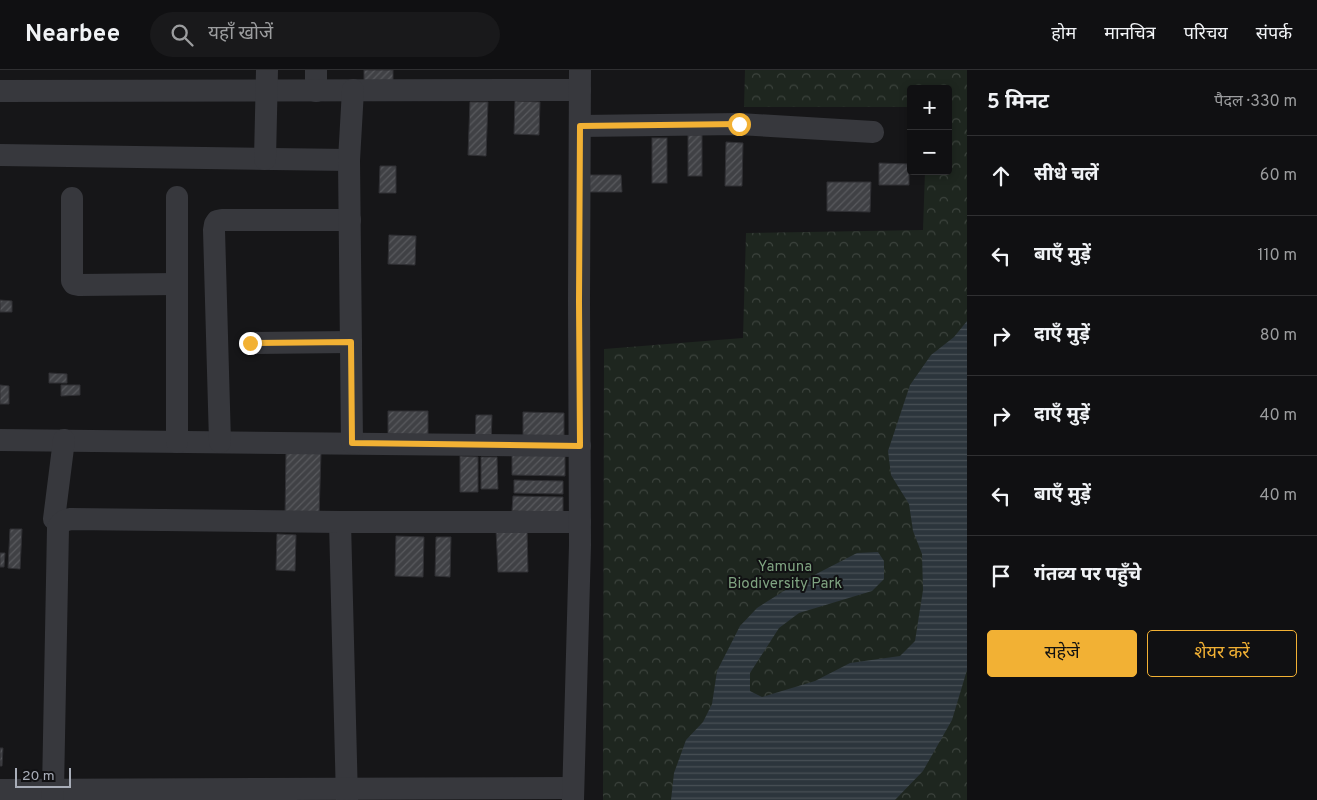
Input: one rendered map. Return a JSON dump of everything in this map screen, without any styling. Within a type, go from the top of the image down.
[{"type":"street","points":[[265,159],[266,80]]},
{"type":"street","points":[[0,91],[266,80],[316,80],[353,90],[580,80],[580,522],[573,794],[52,795],[0,790]]},
{"type":"street","points":[[352,443],[349,160],[353,90]]},
{"type":"street","points":[[580,126],[739,124],[873,132]]},
{"type":"street","points":[[0,155],[349,160]]},
{"type":"street","points":[[177,197],[177,442]]},
{"type":"street","points":[[72,198],[72,281],[74,284],[177,284]]},
{"type":"street","points":[[220,442],[215,224],[217,221],[222,220],[350,220]]},
{"type":"street","points":[[250,343],[351,342]]},
{"type":"street","points":[[0,440],[580,446]]},
{"type":"street","points":[[54,519],[64,440]]},
{"type":"street","points":[[52,795],[58,528],[60,522],[71,519],[580,522]]},
{"type":"street","points":[[340,522],[347,794]]},
{"type":"green space","name":"Yamuna Biodiversity Park","points":[[745,70],[967,70],[967,800],[603,800],[604,349],[743,338],[746,233],[923,230],[925,175],[952,175],[952,85],[907,85],[907,107],[744,107]]},
{"type":"shaded area","points":[[967,321],[967,670],[952,720],[923,771],[895,800],[671,800],[674,773],[686,740],[703,722],[712,704],[717,671],[740,626],[757,608],[787,589],[857,553],[878,552],[884,561],[884,579],[872,591],[799,613],[779,628],[750,673],[750,691],[762,697],[815,681],[850,663],[900,656],[915,641],[923,590],[922,554],[913,531],[909,504],[891,475],[888,451],[910,385],[931,355],[954,337]]},
{"type":"building","points":[[364,70],[393,70],[393,85],[364,85]]},
{"type":"building","points":[[515,101],[540,102],[539,135],[514,134]]},
{"type":"building","points":[[470,102],[488,102],[486,156],[468,155]]},
{"type":"building","points":[[688,135],[702,135],[702,176],[688,176]]},
{"type":"building","points":[[652,138],[667,138],[667,183],[652,183]]},
{"type":"building","points":[[726,142],[743,143],[742,186],[725,186]]},
{"type":"building","points":[[879,163],[907,164],[909,185],[879,185]]},
{"type":"building","points":[[380,166],[396,166],[396,193],[379,193]]},
{"type":"building","points":[[581,175],[621,175],[622,192],[581,192]]},
{"type":"building","points":[[827,182],[871,182],[870,212],[827,211]]},
{"type":"building","points":[[389,235],[416,236],[415,265],[388,264]]},
{"type":"building","points":[[0,300],[12,301],[12,312],[0,312]]},
{"type":"building","points":[[49,373],[67,374],[67,383],[49,383]]},
{"type":"building","points":[[0,385],[9,386],[9,404],[0,404]]},
{"type":"building","points":[[61,385],[80,385],[80,395],[61,396]]},
{"type":"building","points":[[388,411],[428,411],[428,442],[388,443]]},
{"type":"building","points":[[523,412],[564,413],[564,440],[523,440]]},
{"type":"building","points":[[476,415],[492,415],[491,443],[475,442]]},
{"type":"building","points":[[512,450],[565,450],[565,476],[512,475]]},
{"type":"building","points":[[286,452],[321,453],[319,516],[285,516]]},
{"type":"building","points":[[460,456],[478,457],[478,492],[460,492]]},
{"type":"building","points":[[481,457],[497,457],[498,489],[481,489]]},
{"type":"building","points":[[514,480],[563,481],[563,494],[514,493]]},
{"type":"building","points":[[513,496],[563,497],[563,512],[512,511]]},
{"type":"building","points":[[527,528],[528,572],[498,572],[496,529]]},
{"type":"building","points":[[10,529],[22,529],[20,569],[8,568]]},
{"type":"building","points":[[277,534],[296,535],[295,571],[276,570]]},
{"type":"building","points":[[396,536],[424,537],[423,577],[395,576]]},
{"type":"building","points":[[436,537],[451,537],[450,577],[435,576]]},
{"type":"building","points":[[0,553],[5,553],[4,567],[0,567]]},
{"type":"building","points":[[0,748],[3,748],[2,766],[0,766]]},
{"type":"route","points":[[250,343],[351,342],[352,443],[580,446],[580,126],[739,124]]}]
